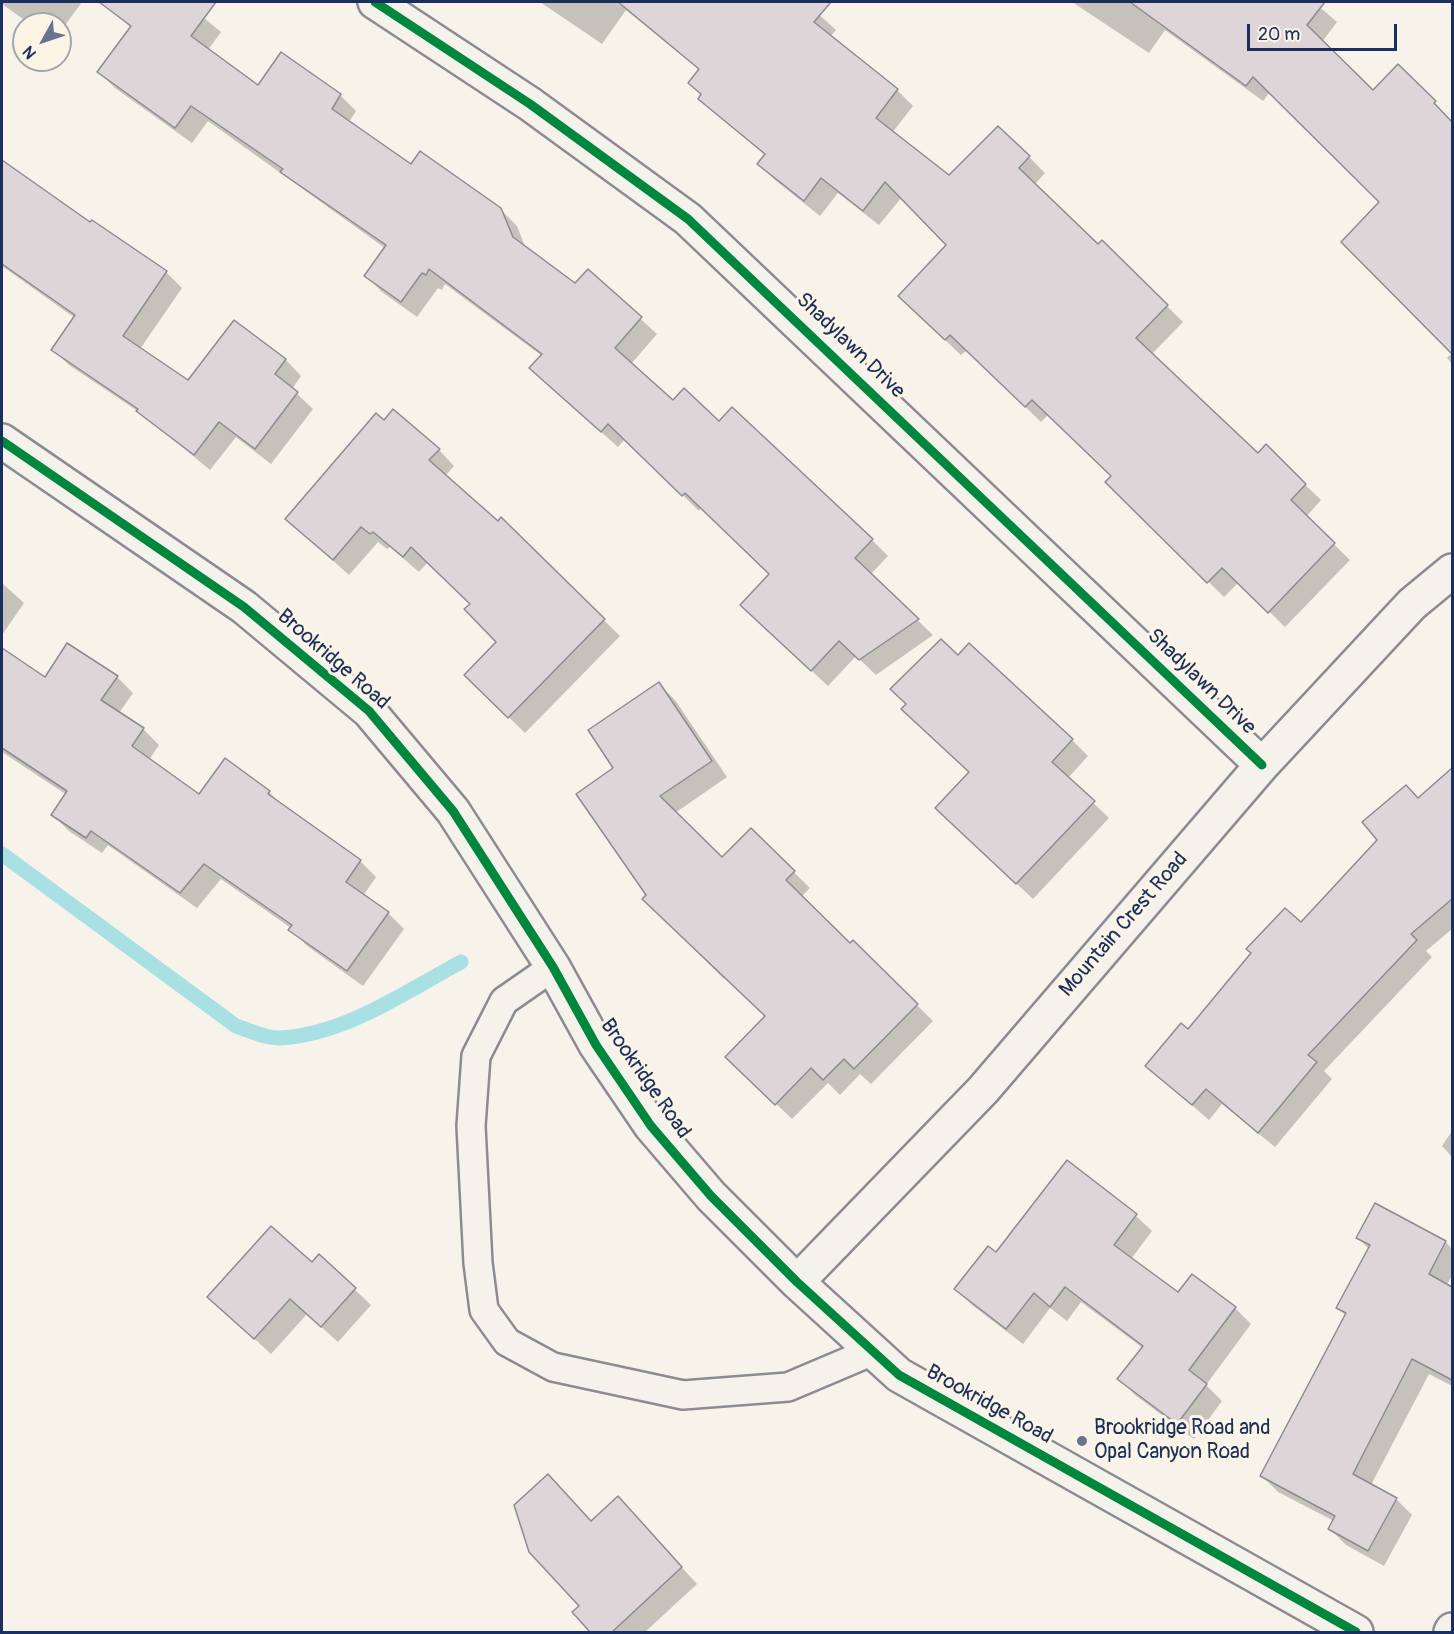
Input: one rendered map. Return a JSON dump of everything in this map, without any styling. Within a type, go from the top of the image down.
[{"type":"street","name":"Shadylawn Drive","points":[[375,2],[530,104],[688,219],[1262,765]]},
{"type":"street","name":"Brookridge Road","points":[[2,441],[244,607],[369,711],[453,811],[553,967],[596,1046],[651,1126],[711,1196],[797,1282],[899,1375],[1356,1632]]},
{"type":"street","name":"Mountain Crest Road","points":[[797,1282],[983,1090],[1262,765],[1412,604],[1452,571]]},
{"type":"lane","points":[[553,967],[504,1001],[476,1056],[471,1126],[478,1263],[484,1310],[507,1342],[553,1367],[683,1395],[788,1387],[873,1351]]},
{"type":"building","points":[[99,2],[216,2],[191,36],[258,85],[281,52],[341,94],[332,109],[411,164],[420,151],[501,208],[513,237],[575,283],[588,269],[642,317],[615,348],[673,400],[684,388],[719,421],[732,407],[873,539],[855,558],[919,619],[859,660],[839,641],[811,671],[740,605],[769,574],[685,493],[682,496],[608,424],[601,432],[529,368],[542,354],[429,269],[426,275],[422,273],[401,302],[364,276],[386,245],[280,172],[283,169],[191,106],[175,128],[97,72],[131,26]]},
{"type":"building","points":[[618,2],[831,2],[814,22],[898,89],[876,118],[949,175],[998,126],[1030,156],[1019,168],[1098,244],[1102,240],[1168,305],[1136,338],[1258,453],[1266,444],[1306,484],[1291,500],[1335,543],[1268,613],[1222,568],[1207,583],[1105,482],[1111,476],[1032,400],[1025,407],[950,335],[945,340],[898,296],[946,245],[885,182],[863,211],[821,178],[804,201],[757,164],[765,154],[698,99],[701,94],[688,83],[699,69]]},
{"type":"building","points":[[1130,2],[1325,2],[1307,25],[1373,90],[1398,64],[1436,101],[1434,103],[1452,122],[1452,354],[1341,242],[1379,202],[1253,77],[1246,86]]},
{"type":"building","points":[[2,160],[90,222],[92,220],[167,271],[123,336],[188,380],[234,320],[286,359],[275,374],[298,392],[255,449],[219,422],[194,455],[136,411],[138,409],[51,350],[75,315],[2,264]]},
{"type":"building","points":[[393,409],[440,449],[429,460],[498,521],[501,517],[605,619],[508,718],[464,675],[496,642],[464,609],[470,604],[411,547],[403,557],[373,532],[370,534],[361,527],[333,560],[285,519],[376,413],[384,420]]},
{"type":"building","points":[[941,639],[958,655],[969,643],[1073,739],[1052,762],[1095,801],[1016,884],[935,808],[969,772],[901,709],[906,704],[890,689]]},
{"type":"building","points":[[67,643],[118,676],[101,700],[144,728],[132,746],[199,794],[225,758],[270,791],[268,794],[361,860],[346,882],[389,912],[347,971],[288,930],[292,925],[204,864],[180,893],[91,831],[86,838],[51,815],[67,791],[2,748],[2,648],[45,677]]},
{"type":"building","points":[[659,682],[712,761],[660,796],[722,857],[751,828],[795,871],[786,880],[850,943],[853,940],[918,1004],[854,1069],[844,1059],[823,1080],[811,1068],[775,1105],[725,1057],[765,1016],[642,899],[646,895],[576,794],[613,768],[588,730]]},
{"type":"building","points":[[1452,768],[1452,899],[1411,934],[1417,940],[1308,1055],[1317,1062],[1258,1133],[1206,1089],[1192,1105],[1145,1066],[1181,1023],[1188,1029],[1251,953],[1246,949],[1285,908],[1301,922],[1377,840],[1362,822],[1406,785],[1418,798]]},
{"type":"building","points":[[1067,1160],[1137,1214],[1114,1245],[1178,1292],[1192,1274],[1236,1307],[1189,1370],[1207,1384],[1177,1424],[1117,1379],[1143,1346],[1065,1287],[1050,1307],[1034,1293],[1006,1329],[954,1289],[988,1246],[996,1252]]},
{"type":"building","points":[[1375,1203],[1446,1241],[1429,1274],[1452,1287],[1452,1380],[1412,1359],[1353,1474],[1397,1498],[1368,1551],[1328,1529],[1335,1516],[1260,1476],[1346,1313],[1336,1308],[1370,1245],[1356,1238]]},
{"type":"building","points":[[271,1226],[312,1262],[319,1254],[356,1288],[321,1327],[290,1299],[254,1339],[207,1297]]},
{"type":"building","points":[[548,1474],[591,1521],[618,1496],[682,1567],[612,1632],[590,1632],[572,1612],[579,1606],[529,1552],[514,1505]]},
{"type":"waterway","points":[[2,854],[236,1026],[269,1037],[304,1035],[352,1020],[461,962]]},
{"type":"cycle path","points":[[375,2],[530,104],[688,219],[1262,765]]},
{"type":"cycle path","points":[[2,441],[244,607],[369,711],[453,811],[553,967],[596,1045],[651,1126],[711,1196],[797,1282],[899,1375],[1356,1632]]},
{"type":"place","name":"Brookridge Road and Opal Canyon Road","points":[[1082,1441]]}]
